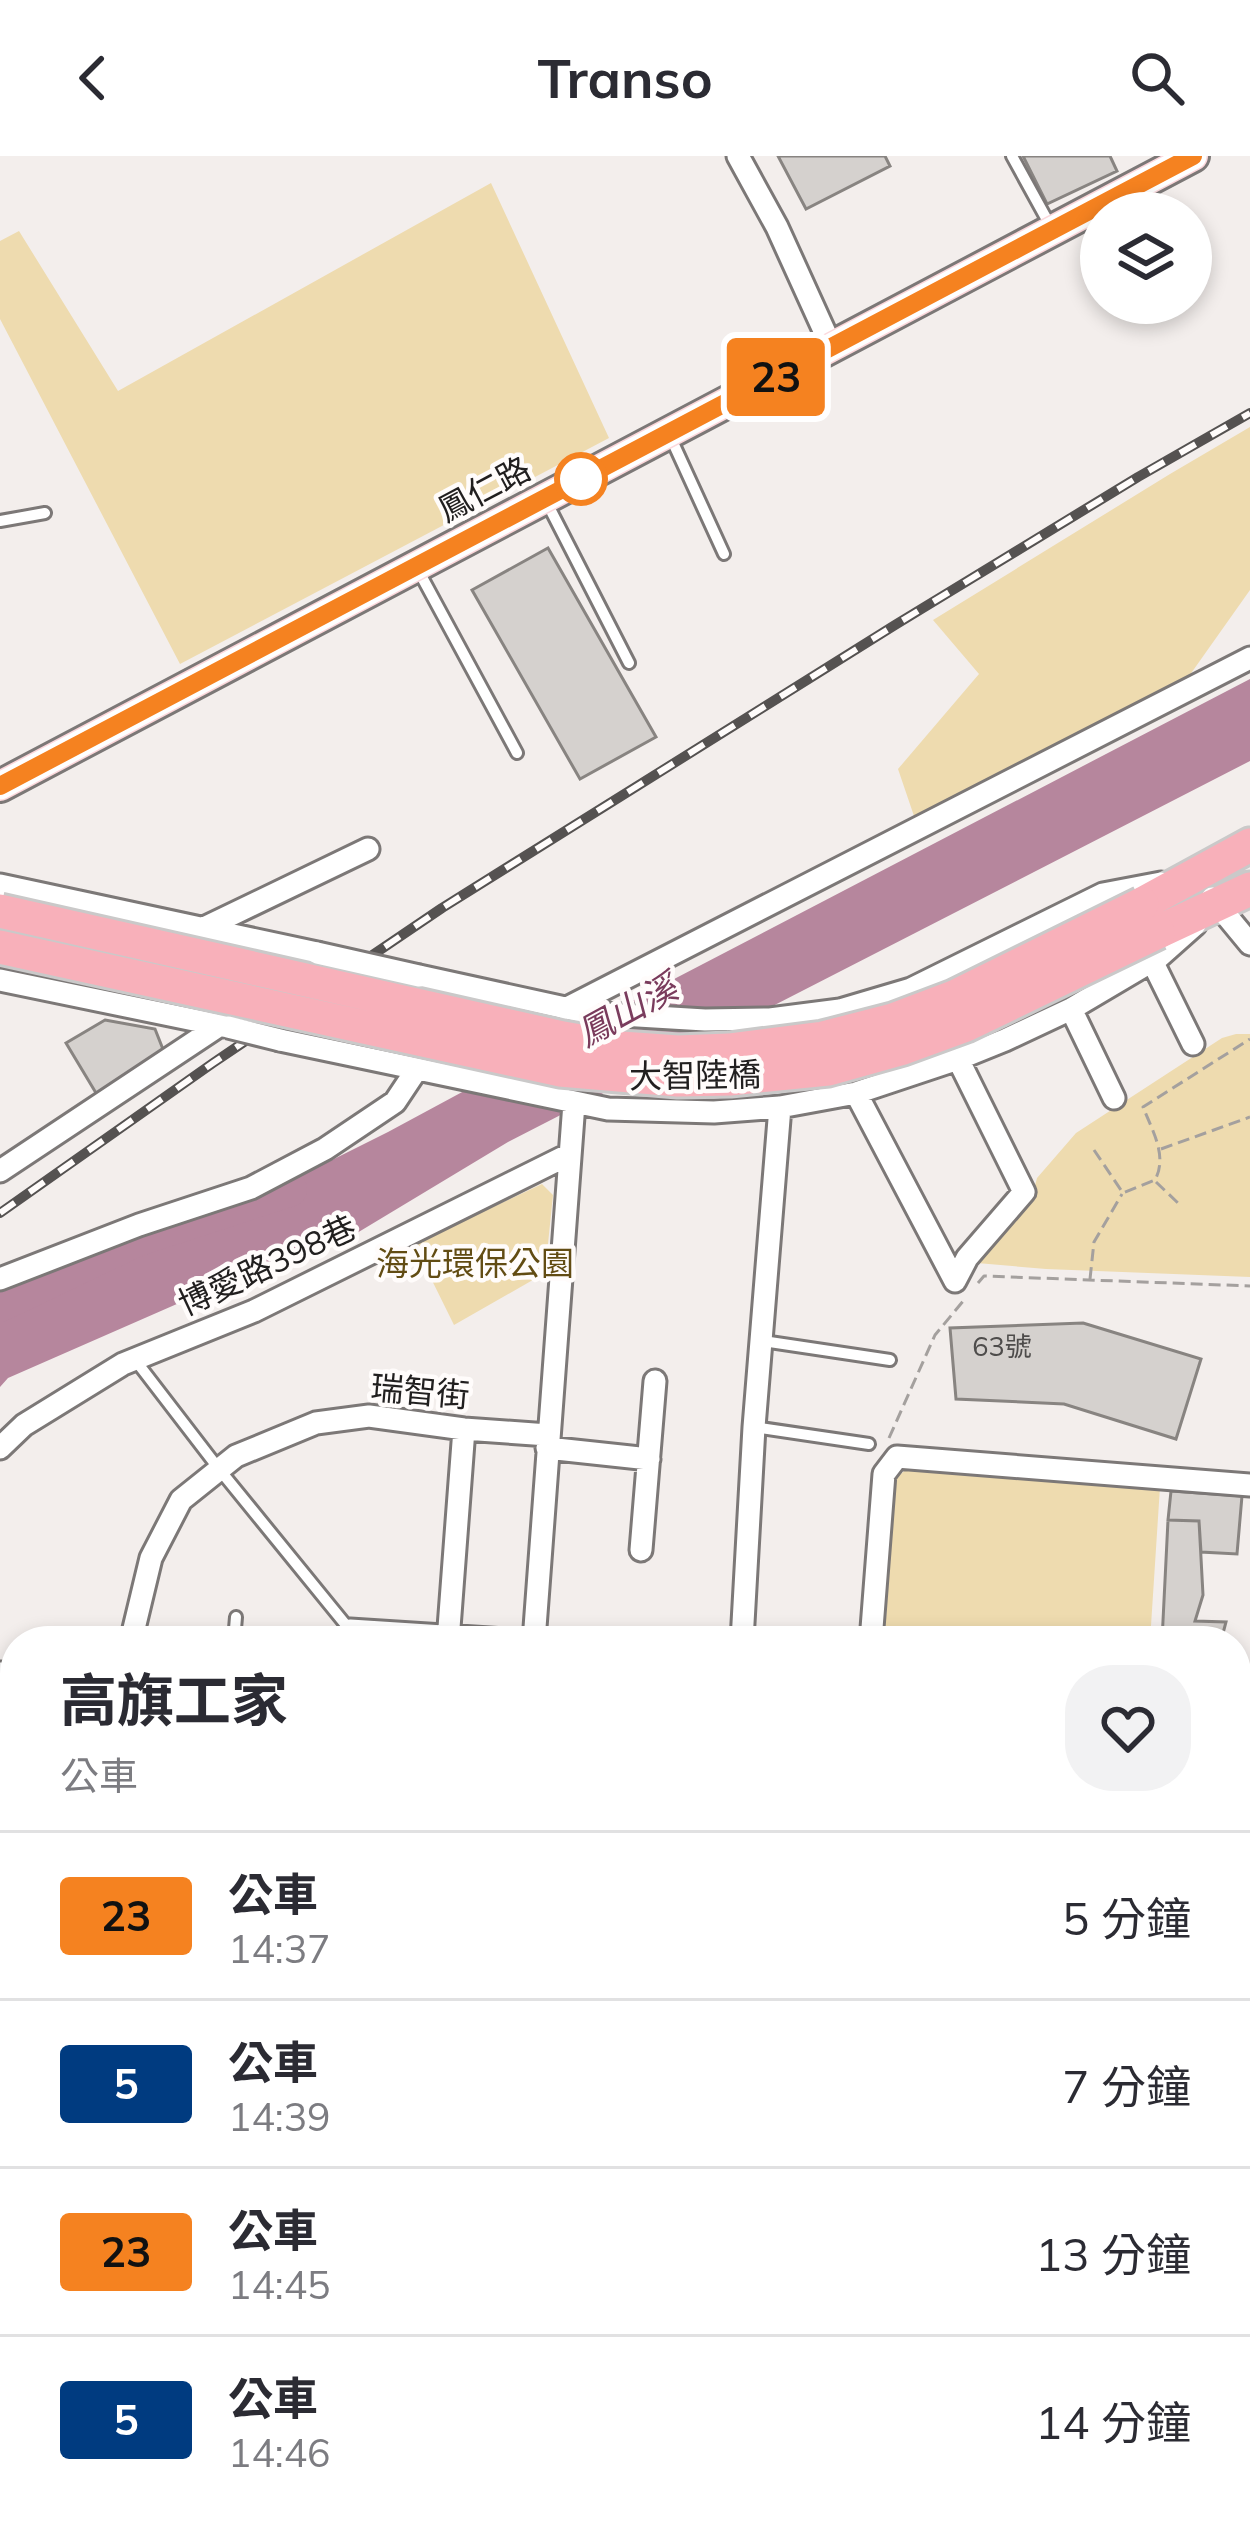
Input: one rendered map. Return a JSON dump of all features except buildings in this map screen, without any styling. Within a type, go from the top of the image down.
[{"type":"main road","points":[[1150,932],[1193,876],[1250,845]]},
{"type":"main road","points":[[1150,932],[1250,889]]},
{"type":"main road","name":"大智陸橋","points":[[0,911],[563,1038],[677,1052],[823,1038],[1150,932]]},
{"type":"main road","name":"大智陸橋","points":[[0,947],[560,1070],[678,1080],[827,1069],[903,1048],[966,1025],[1150,932]]},
{"type":"street","points":[[738,156],[777,227],[832,348]]},
{"type":"street","name":"鳳仁路","points":[[0,786],[1193,156]]},
{"type":"street","points":[[576,1011],[1250,658]]},
{"type":"street","points":[[204,928],[368,850]]},
{"type":"street","points":[[0,885],[576,1011],[705,1020],[770,1019],[840,1010],[911,988],[1103,894],[1193,876],[1250,944]]},
{"type":"street","points":[[0,980],[567,1102],[608,1109],[693,1111],[780,1107],[856,1093],[958,1059],[1071,1009],[1150,932],[1192,1044]]},
{"type":"street","points":[[1071,1009],[1114,1098]]},
{"type":"street","points":[[0,1171],[224,1026]]},
{"type":"street","points":[[856,1093],[955,1281],[967,1258],[1024,1192],[958,1059]]},
{"type":"street","points":[[0,1280],[251,1188],[325,1149],[395,1102],[428,1072]]},
{"type":"street","points":[[535,1626],[570,1154],[567,1102]]},
{"type":"street","points":[[743,1626],[780,1107]]},
{"type":"street","name":"博愛路398巷","points":[[0,1448],[24,1424],[135,1360],[254,1311],[570,1154]]},
{"type":"street","points":[[641,1550],[656,1381]]},
{"type":"street","name":"瑞智街","points":[[135,1626],[151,1558],[181,1500],[236,1456],[316,1423],[369,1416],[649,1459]]},
{"type":"street","points":[[449,1626],[464,1429]]},
{"type":"street","points":[[872,1626],[884,1474],[897,1457],[1250,1485]]},
{"type":"lane","points":[[1012,156],[1052,229]]},
{"type":"lane","points":[[669,433],[724,554]]},
{"type":"lane","points":[[544,498],[629,663]]},
{"type":"lane","points":[[0,521],[45,513]]},
{"type":"lane","points":[[416,565],[517,753]]},
{"type":"lane","points":[[761,1340],[890,1360]]},
{"type":"lane","points":[[135,1360],[340,1626]]},
{"type":"lane","points":[[754,1427],[869,1444]]},
{"type":"lane","points":[[235,1626],[236,1617]]},
{"type":"path","points":[[1090,1280],[1094,1242],[1123,1193],[1155,1180],[1161,1170],[1160,1149],[1143,1107],[1250,1039]]},
{"type":"path","points":[[1160,1149],[1250,1117]]},
{"type":"path","points":[[1094,1150],[1123,1193]]},
{"type":"path","points":[[1155,1180],[1178,1203]]},
{"type":"path","points":[[888,1439],[935,1335],[984,1276],[1250,1286]]},
{"type":"green space","points":[[491,183],[609,438],[180,664],[0,319],[0,241],[19,231],[118,391]]},
{"type":"green space","points":[[1250,427],[1250,590],[1187,679],[914,816],[898,769],[979,674],[933,620]]},
{"type":"green space","points":[[1250,1034],[1250,1277],[977,1263],[1032,1197],[1037,1178],[1076,1133],[1222,1038]]},
{"type":"green space","name":"海光環保公園","points":[[542,1184],[553,1195],[545,1273],[454,1325],[414,1244]]},
{"type":"green space","points":[[909,1467],[1160,1487],[1151,1626],[885,1626],[895,1479]]},
{"type":"water","points":[[1250,679],[1250,761],[508,1142],[347,1239],[186,1300],[8,1378],[0,1387],[0,1296],[21,1283],[113,1248],[196,1228]]},
{"type":"waterway","name":"鳳山溪","points":[[0,1304],[136,1239],[289,1189]]},
{"type":"railway","points":[[0,1213],[442,908],[895,625],[1250,413]]},
{"type":"bus line","name":"23","points":[[0,786],[1193,156]]}]
